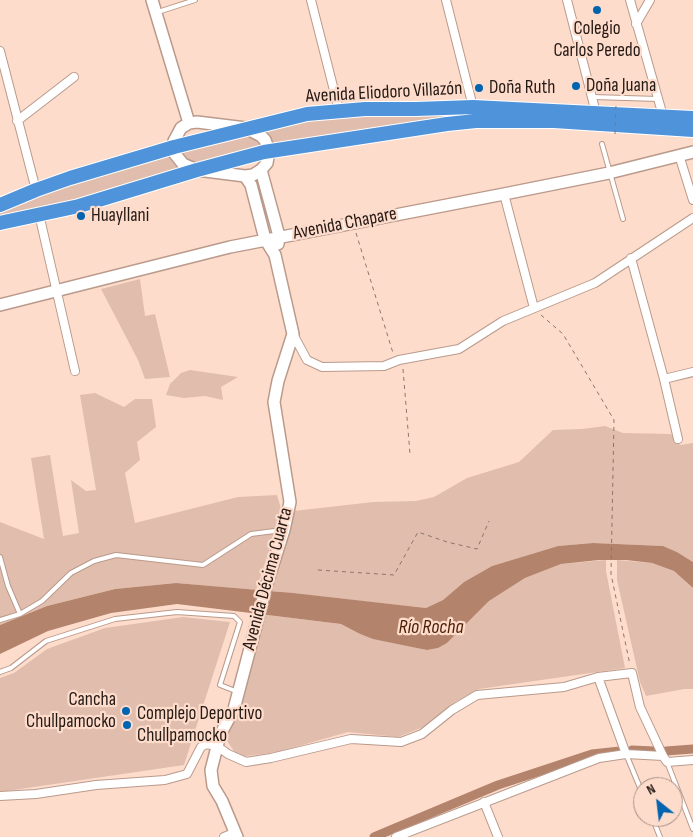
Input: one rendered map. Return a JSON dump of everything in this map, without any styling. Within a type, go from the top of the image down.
[{"type":"highway","name":"Avenida Eliodoro Villazón","points":[[0,205],[36,190],[174,147],[308,114],[339,110],[473,108],[693,118]]},
{"type":"highway","name":"Avenida Eliodoro Villazón","points":[[0,223],[79,206],[196,170],[269,151],[448,124],[476,121],[554,121],[693,130]]},
{"type":"main road","points":[[152,0],[189,123]]},
{"type":"main road","points":[[196,122],[246,128],[265,140],[269,151],[269,158],[261,170],[253,175],[245,176],[196,170],[183,164],[175,154],[174,147],[177,134],[181,128],[189,123],[196,122]]},
{"type":"main road","name":"Avenida Chapare","points":[[0,305],[265,239],[609,173],[693,152]]},
{"type":"main road","points":[[261,170],[279,236],[275,255]]},
{"type":"main road","points":[[245,176],[251,185],[265,239],[275,255],[294,334]]},
{"type":"main road","name":"Avenida Décima Cuarta","points":[[232,836],[222,801],[213,786],[211,770],[220,735],[234,709],[254,628],[284,530],[290,502],[274,402],[278,382],[294,334]]},
{"type":"street","points":[[311,0],[339,110]]},
{"type":"street","points":[[446,0],[473,108]]},
{"type":"street","points":[[567,0],[596,113]]},
{"type":"street","points":[[630,0],[663,116]]},
{"type":"street","points":[[636,24],[650,0]]},
{"type":"street","points":[[0,51],[36,190]]},
{"type":"street","points":[[17,121],[74,76]]},
{"type":"street","points":[[679,155],[693,200]]},
{"type":"street","points":[[504,194],[534,308]]},
{"type":"street","points":[[39,214],[75,371]]},
{"type":"street","points":[[294,334],[307,360],[322,367],[384,366],[459,349],[503,321],[595,283],[693,218]]},
{"type":"street","points":[[631,258],[664,379],[678,439]]},
{"type":"street","points":[[664,379],[693,372]]},
{"type":"street","points":[[0,796],[71,790],[96,784],[165,780],[187,774],[201,747],[206,744],[217,746],[228,754],[246,762],[351,739],[400,742],[422,734],[452,710],[478,695],[564,686],[598,677],[632,673],[640,707],[665,759]]},
{"type":"street","points":[[598,677],[626,754]]},
{"type":"street","points":[[396,837],[599,758],[626,754],[665,759],[693,760]]},
{"type":"street","points":[[484,802],[498,837]]},
{"type":"lane","points":[[156,12],[195,0]]},
{"type":"lane","points":[[592,97],[658,99]]},
{"type":"lane","points":[[602,144],[622,219]]},
{"type":"lane","points":[[0,620],[20,614],[42,601],[71,573],[94,561],[116,555],[203,565],[251,534],[284,530]]},
{"type":"lane","points":[[0,557],[8,586],[20,614]]},
{"type":"lane","points":[[0,672],[11,668],[46,641],[115,619],[177,612],[234,616],[240,622],[220,685],[238,692]]},
{"type":"lane","points":[[626,754],[636,777]]},
{"type":"lane","points":[[665,759],[693,829]]},
{"type":"path","points":[[615,134],[616,105]]},
{"type":"path","points":[[352,223],[395,362],[403,368],[410,454]]},
{"type":"path","points":[[534,308],[563,334],[614,420],[611,574],[632,673]]},
{"type":"path","points":[[318,570],[394,575],[418,532],[477,549],[490,521]]},
{"type":"shaded area","points":[[359,113],[480,114],[272,147],[259,131],[325,117]]},
{"type":"shaded area","points":[[245,133],[255,136],[265,148],[199,165],[188,163],[178,151]]},
{"type":"shaded area","points":[[171,153],[182,168],[102,195],[0,217],[0,211],[64,185]]},
{"type":"shaded area","points":[[140,279],[145,316],[155,314],[170,377],[145,379],[138,360],[101,289]]},
{"type":"shaded area","points":[[190,370],[238,377],[221,387],[223,400],[205,396],[184,398],[166,395],[170,384],[181,373]]},
{"type":"shaded area","points":[[95,393],[124,407],[135,399],[152,399],[156,427],[137,442],[140,460],[125,473],[135,523],[238,497],[277,495],[282,512],[256,590],[176,583],[115,589],[47,606],[0,625],[0,522],[44,539],[31,458],[50,455],[63,536],[79,533],[71,480],[86,491],[96,490],[80,395]]},
{"type":"shaded area","points":[[605,426],[623,433],[671,434],[680,445],[693,443],[693,562],[663,546],[593,543],[558,546],[492,566],[464,582],[443,600],[426,608],[272,591],[294,511],[373,502],[416,501],[434,497],[467,478],[519,462],[553,430]]},
{"type":"shaded area","points":[[606,560],[606,571],[625,668],[479,689],[455,702],[431,724],[398,737],[348,732],[278,752],[238,757],[225,738],[238,712],[266,615],[341,624],[358,633],[427,650],[438,648],[447,643],[489,601],[525,578],[561,564]]},
{"type":"shaded area","points":[[617,560],[652,563],[674,571],[693,588],[693,689],[646,696],[640,682],[617,580]]},
{"type":"shaded area","name":"Complejo Deportivo Chullpamocko","points":[[183,617],[230,622],[184,765],[0,792],[0,678],[14,673],[47,649],[105,628]]},
{"type":"water","name":"Río Rocha","points":[[593,543],[663,546],[677,552],[693,562],[693,588],[674,571],[652,563],[626,560],[599,560],[561,564],[525,578],[489,601],[447,643],[438,648],[427,650],[373,639],[341,624],[177,604],[111,613],[48,631],[0,654],[0,625],[47,606],[115,589],[176,583],[293,593],[426,608],[443,600],[464,582],[492,566],[558,546]]},
{"type":"waterway","points":[[666,751],[693,749]]},
{"type":"waterway","points":[[632,750],[654,751]]},
{"type":"waterway","points":[[374,837],[498,785],[592,754],[620,751]]},
{"type":"place","name":"Colegio Carlos Peredo","points":[[597,10]]},
{"type":"place","name":"Doña Juana","points":[[576,86]]},
{"type":"place","name":"Doña Ruth","points":[[479,88]]},
{"type":"place","name":"Huayllani","points":[[81,216]]},
{"type":"place","name":"Cancha Chullpamocko","points":[[126,711]]},
{"type":"place","name":"Complejo Deportivo Chullpamocko","points":[[127,725]]}]
